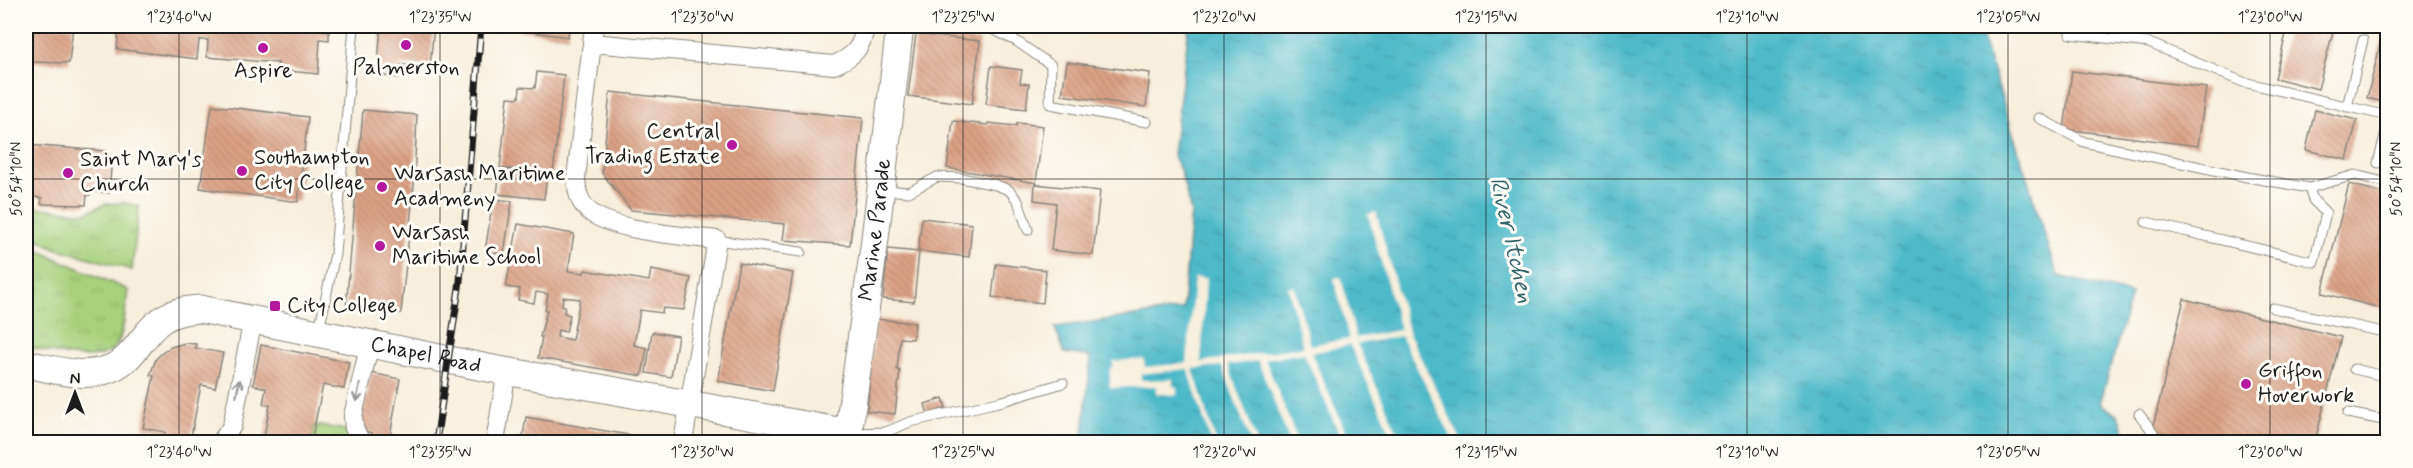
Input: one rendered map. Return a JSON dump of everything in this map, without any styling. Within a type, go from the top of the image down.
[{"type":"street","points":[[683,442],[717,240],[634,228],[606,221],[591,214],[584,207],[577,192],[576,178],[593,34],[834,65],[856,53],[862,43],[865,26]]},
{"type":"street","name":"Marine Parade","points":[[848,438],[900,26]]},
{"type":"street","name":"Chapel Road","points":[[26,364],[87,374],[96,373],[114,367],[123,361],[158,321],[175,312],[200,309],[848,438]]},
{"type":"street","points":[[221,442],[232,426],[253,319]]},
{"type":"street","points":[[361,442],[354,428],[353,416],[370,343]]},
{"type":"street","points":[[495,442],[507,371]]},
{"type":"lane","points":[[319,332],[335,254],[354,26]]},
{"type":"lane","points":[[986,26],[1016,41],[1051,65],[1050,104],[1146,122]]},
{"type":"lane","points":[[2070,34],[2149,42],[2243,82],[2388,116]]},
{"type":"lane","points":[[2347,106],[2363,40]]},
{"type":"lane","points":[[2039,117],[2084,142],[2247,177],[2310,188],[2355,175],[2388,183]]},
{"type":"lane","points":[[2378,163],[2388,124]]},
{"type":"lane","points":[[881,190],[909,192],[937,177],[961,178],[996,185],[1009,190],[1018,201],[1028,230]]},
{"type":"lane","points":[[2146,222],[2314,262],[2326,213],[2313,200],[2310,188]]},
{"type":"lane","points":[[717,240],[801,252]]},
{"type":"lane","points":[[2273,308],[2388,333]]},
{"type":"lane","points":[[2354,369],[2388,377]]},
{"type":"lane","points":[[848,438],[885,432],[910,422],[1003,401],[1063,383]]},
{"type":"lane","points":[[2348,413],[2388,421]]},
{"type":"lane","points":[[2139,414],[2156,436],[2180,442]]},
{"type":"green space","points":[[125,203],[139,206],[132,270],[55,248],[26,233],[26,206],[85,213],[105,204]]},
{"type":"green space","points":[[26,245],[128,290],[121,335],[116,346],[108,353],[98,356],[73,356],[26,346]]},
{"type":"green space","points":[[315,425],[346,430],[353,442],[311,442]]},
{"type":"water","name":"River Itchen","points":[[1189,26],[1979,26],[2058,276],[2131,294],[2100,404],[2117,414],[2130,442],[1082,442],[1091,357],[1064,353],[1055,327],[1183,309],[1191,212],[1181,172],[1173,154]]},
{"type":"pier","points":[[1376,212],[1409,334],[1462,442],[1454,442],[1401,336],[1357,344],[1402,442],[1395,442],[1350,345],[1311,353],[1350,442],[1343,442],[1304,353],[1265,359],[1298,442],[1290,442],[1258,361],[1228,365],[1257,442],[1251,442],[1222,366],[1193,369],[1216,442],[1211,442],[1188,369],[1141,374],[1141,380],[1173,379],[1173,386],[1177,387],[1177,395],[1156,394],[1156,386],[1110,388],[1110,368],[1113,368],[1113,361],[1144,359],[1145,367],[1187,363],[1194,278],[1206,278],[1201,362],[1303,347],[1288,287],[1294,286],[1310,345],[1349,339],[1334,278],[1341,277],[1356,338],[1400,330],[1368,214]]},
{"type":"building","points":[[34,26],[73,26],[69,63],[31,62]]},
{"type":"building","name":"Aspire","points":[[119,26],[323,26],[322,30],[329,31],[329,40],[320,39],[318,74],[278,70],[278,63],[207,57],[208,40],[199,40],[197,59],[117,49]]},
{"type":"building","name":"Palmerston","points":[[381,26],[434,26],[430,66],[401,65],[398,78],[377,75]]},
{"type":"building","points":[[519,26],[569,26],[568,37],[518,30]]},
{"type":"building","points":[[2288,26],[2307,26],[2333,32],[2318,89],[2275,78]]},
{"type":"building","points":[[916,34],[980,41],[972,104],[908,96]]},
{"type":"building","points":[[2382,38],[2388,40],[2388,103],[2367,98]]},
{"type":"building","points":[[1067,62],[1150,73],[1146,107],[1062,95]]},
{"type":"building","points":[[991,66],[1022,70],[1020,83],[1029,84],[1026,109],[986,104]]},
{"type":"building","points":[[2072,71],[2206,88],[2198,146],[2064,129]]},
{"type":"building","points":[[537,72],[564,75],[553,174],[500,168],[508,97],[519,98],[520,87],[535,88]]},
{"type":"building","name":"Central Trading Estate","points":[[610,92],[863,118],[850,245],[783,240],[785,224],[631,210],[602,173]]},
{"type":"building","points":[[212,105],[308,117],[298,202],[200,188]]},
{"type":"building","name":"Warsash Maritime School","points":[[363,110],[417,115],[414,184],[401,313],[346,308]]},
{"type":"building","points":[[2315,110],[2357,120],[2347,160],[2306,150]]},
{"type":"building","points":[[953,121],[988,125],[988,123],[1016,126],[1017,123],[1043,126],[1036,183],[947,168]]},
{"type":"building","name":"Saint Mary's Church","points":[[26,145],[106,151],[105,155],[112,156],[109,193],[91,191],[90,195],[87,195],[86,205],[41,204],[42,198],[26,196]]},
{"type":"building","points":[[500,170],[547,175],[544,199],[497,194]]},
{"type":"building","points":[[1035,184],[1100,191],[1093,255],[1051,250],[1056,203],[1034,200]]},
{"type":"building","points":[[2349,184],[2388,194],[2388,310],[2322,293]]},
{"type":"building","points":[[493,199],[512,201],[504,254],[485,252]]},
{"type":"building","points":[[922,218],[972,224],[969,257],[918,251]]},
{"type":"building","points":[[518,224],[574,234],[568,271],[584,273],[585,270],[649,281],[651,270],[691,278],[684,310],[663,308],[662,313],[640,310],[634,345],[647,348],[642,376],[538,358],[548,294],[536,292],[534,303],[518,300],[520,289],[506,287]],"holes":[[[563,297],[580,299],[572,340],[557,337],[558,330],[566,332],[570,315],[564,313]]]},
{"type":"building","points":[[888,249],[919,252],[914,302],[883,299]]},
{"type":"building","points":[[739,263],[793,273],[773,391],[718,381]]},
{"type":"building","points":[[996,264],[1046,270],[1043,303],[992,297]]},
{"type":"building","name":"Griffon Hoverwork","points":[[2184,299],[2341,337],[2315,442],[2202,442],[2152,431]]},
{"type":"building","points":[[876,319],[915,323],[913,339],[900,338],[897,370],[900,370],[895,414],[867,411]]},
{"type":"building","points":[[652,332],[678,336],[671,377],[646,373]]},
{"type":"building","points":[[185,343],[196,344],[195,348],[223,353],[215,388],[201,385],[190,442],[163,442],[165,432],[143,428],[154,376],[150,375],[156,359],[162,353],[171,347]]},
{"type":"building","points":[[261,345],[349,362],[344,389],[323,385],[311,442],[263,442],[270,405],[263,404],[266,388],[253,385]]},
{"type":"building","points":[[371,373],[400,379],[390,436],[402,438],[401,442],[371,442],[372,433],[360,430]]},
{"type":"building","points":[[943,398],[946,408],[928,414],[925,404]]},
{"type":"building","points":[[526,417],[652,439],[651,442],[522,442]]},
{"type":"building","points":[[958,438],[958,442],[923,442],[923,439]]},
{"type":"railway","points":[[436,442],[460,281],[481,26]]},
{"type":"place","name":"Palmerston","points":[[406,45]]},
{"type":"place","name":"Aspire","points":[[263,48]]},
{"type":"place","name":"Central Trading Estate","points":[[732,145]]},
{"type":"place","name":"Southampton City College","points":[[242,171]]},
{"type":"place","name":"Saint Mary's Church","points":[[68,173]]},
{"type":"place","name":"Warsash Maritime Acadmeny","points":[[382,187]]},
{"type":"place","name":"Warsash Maritime School","points":[[380,246]]},
{"type":"place","name":"City College","points":[[275,306]]},
{"type":"place","name":"Griffon Hoverwork","points":[[2246,384]]}]
